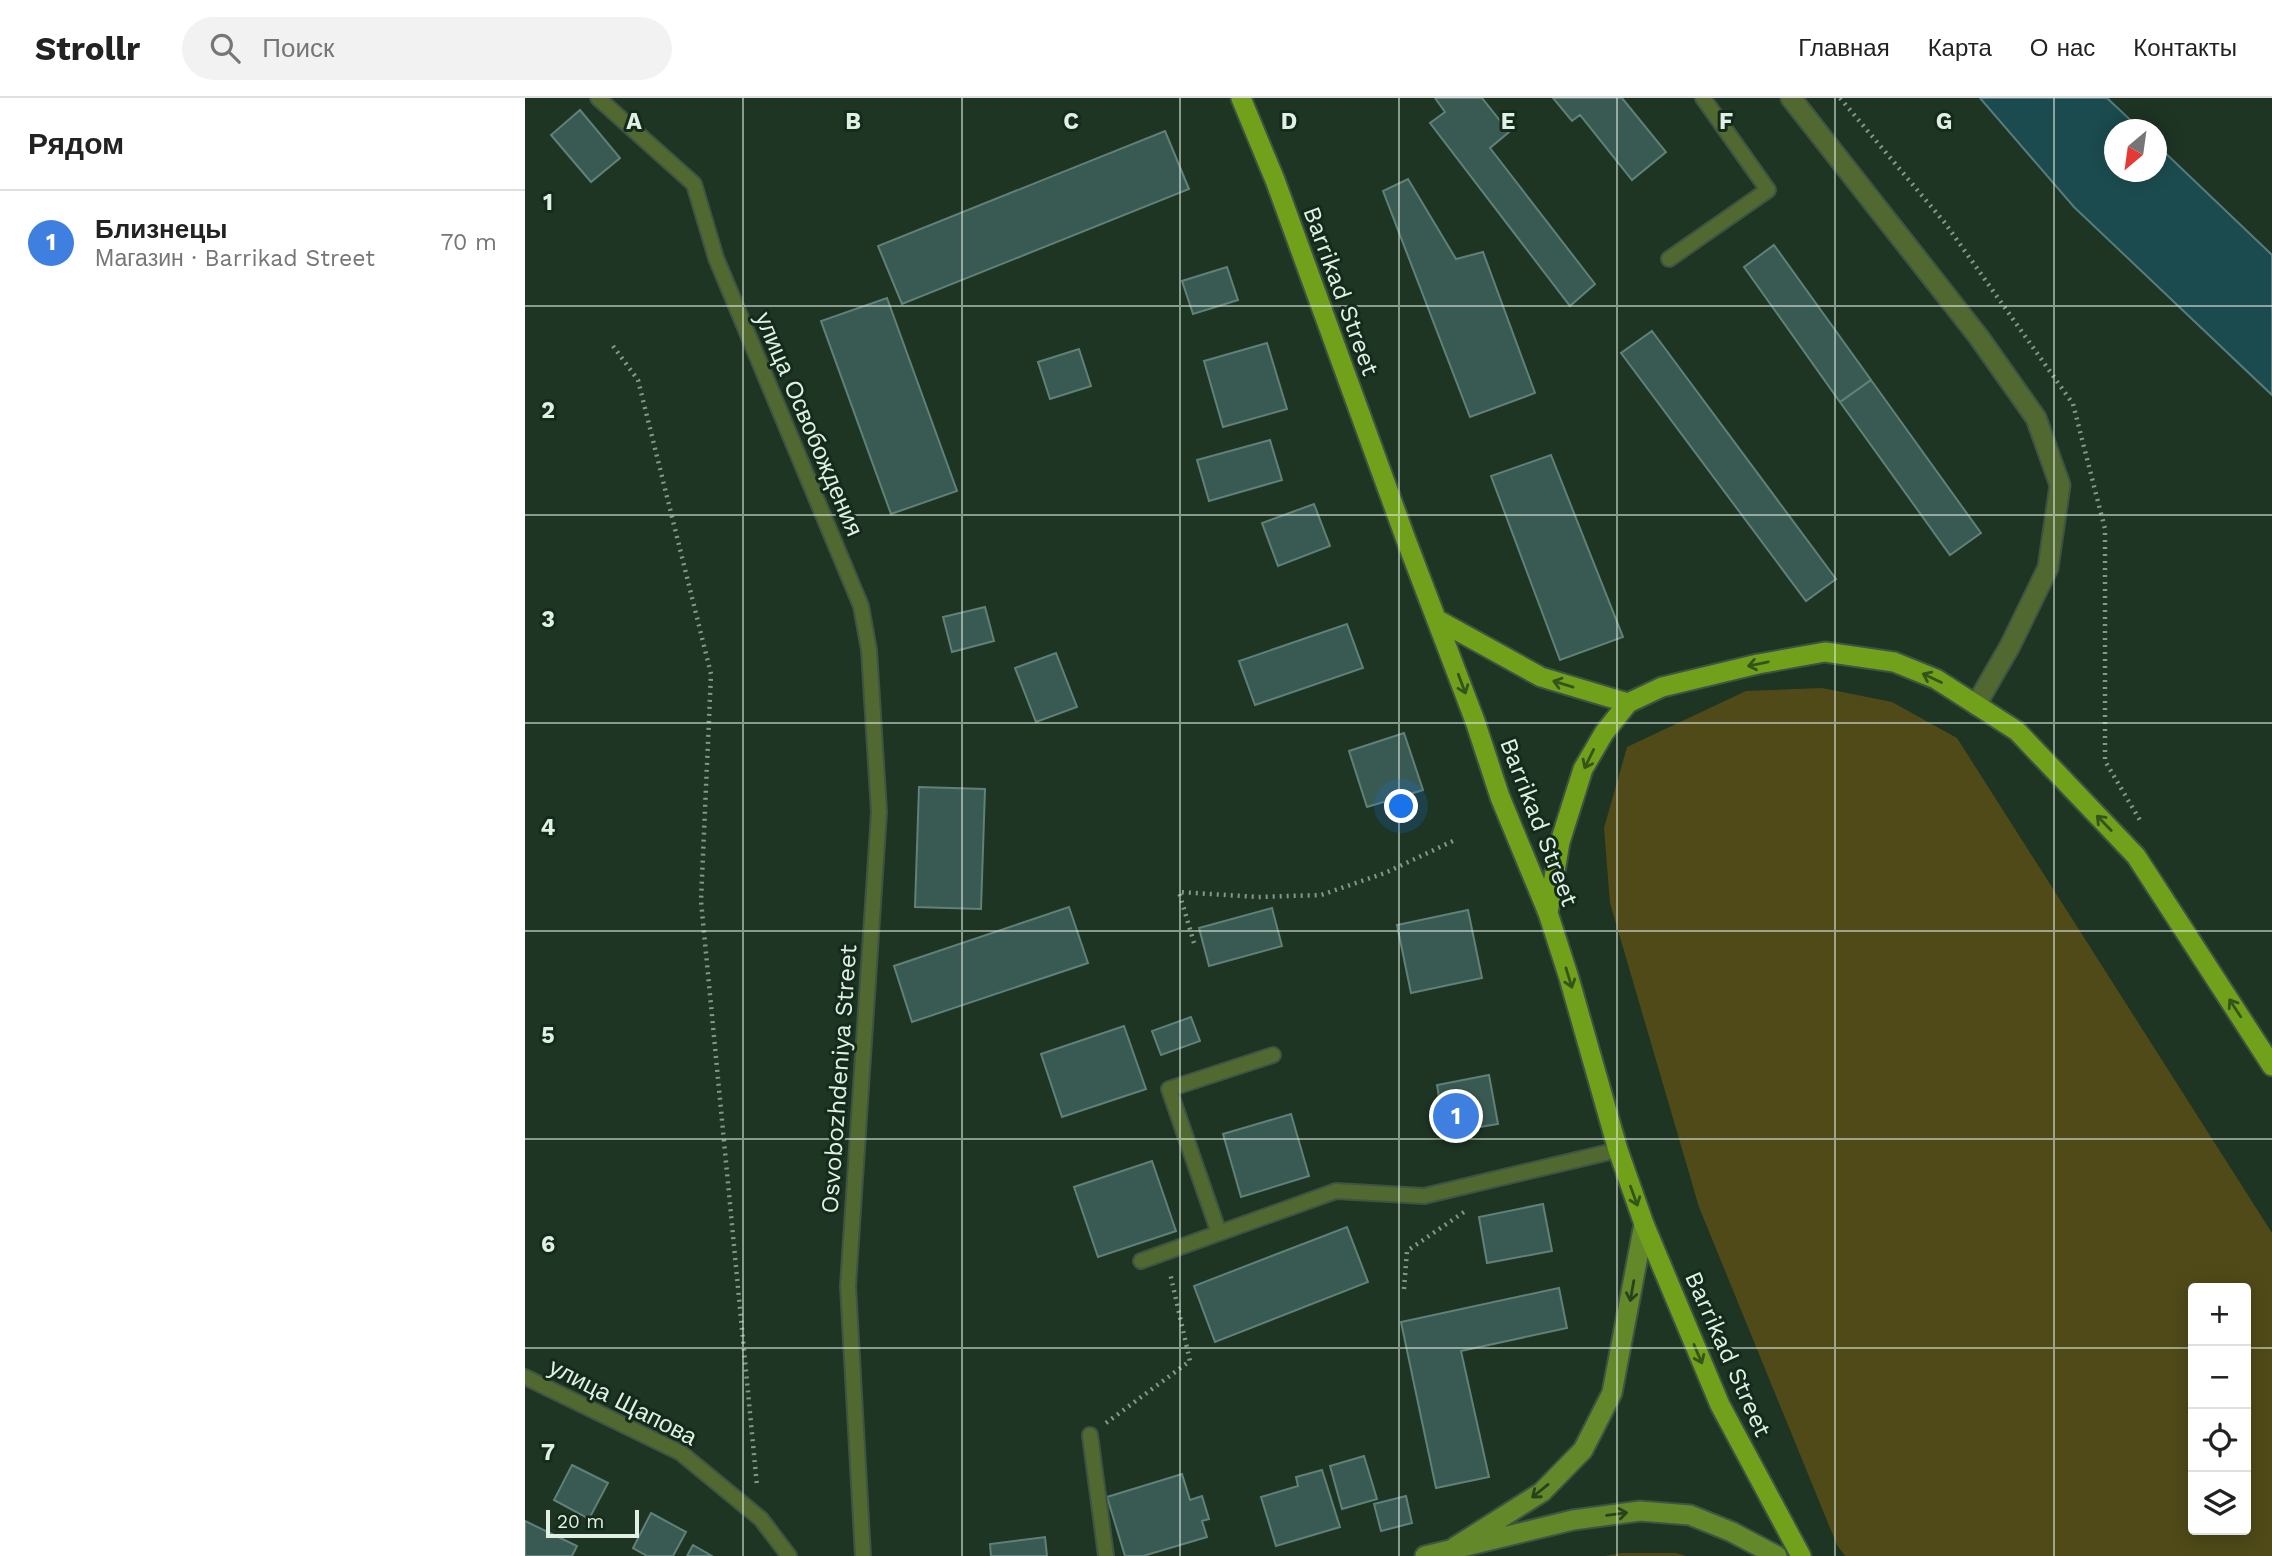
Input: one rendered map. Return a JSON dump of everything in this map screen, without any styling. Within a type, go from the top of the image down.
[{"type":"main road","name":"Barrikad Street","points":[[1241,98],[1275,180],[1475,721],[1500,797],[1548,913],[1618,1150],[1644,1224],[1720,1405],[1801,1556]]},
{"type":"main road","points":[[1437,620],[1541,677],[1628,703]]},
{"type":"main road","points":[[1548,913],[1560,842],[1583,769],[1604,733],[1628,703],[1663,687],[1758,664],[1825,652],[1894,662],[1936,679],[2017,731],[2136,856],[2272,1066]]},
{"type":"main road","points":[[1455,1547],[1542,1492],[1583,1450],[1612,1393],[1644,1224]]},
{"type":"main road","points":[[1426,1556],[1573,1520],[1640,1511],[1690,1516],[1733,1532],[1777,1556]]},
{"type":"street","points":[[1791,98],[1978,336],[2036,418],[2060,485],[2047,568],[2010,646],[1976,705]]},
{"type":"lane","name":"Osvobozhdeniya Street","points":[[598,98],[694,184],[716,258],[861,606],[869,650],[879,812],[848,1286],[863,1556]]},
{"type":"lane","points":[[1669,259],[1769,190],[1703,98]]},
{"type":"lane","points":[[1219,1233],[1168,1089],[1273,1055]]},
{"type":"lane","points":[[1141,1261],[1336,1191],[1424,1196],[1618,1150]]},
{"type":"lane","name":"улица Щапова","points":[[525,1377],[681,1453],[761,1519],[789,1556]]},
{"type":"lane","points":[[1090,1435],[1106,1556]]},
{"type":"path","points":[[613,346],[638,380],[711,674],[701,901],[761,1519]]},
{"type":"path","points":[[1194,943],[1179,892],[1258,897],[1321,895],[1385,873],[1453,841]]},
{"type":"path","points":[[1404,1289],[1407,1251],[1474,1205]]},
{"type":"path","points":[[1090,1435],[1190,1361],[1166,1252]]},
{"type":"shaded area","points":[[1822,688],[1892,702],[1957,738],[2272,1233],[2272,1556],[1845,1556],[1837,1545],[1699,1207],[1610,903],[1604,828],[1627,747],[1746,691]]},
{"type":"shaded area","points":[[1621,1553],[1676,1553],[1686,1556],[1605,1556]]},
{"type":"water","points":[[1980,98],[2107,98],[2129,119],[2104,119],[2104,182],[2167,182],[2167,155],[2272,255],[2272,395],[2074,207]]},
{"type":"building","points":[[1435,98],[1482,98],[1509,132],[1490,148],[1595,284],[1570,306],[1430,123],[1445,112]]},
{"type":"building","points":[[1553,98],[1622,98],[1666,152],[1632,180],[1580,115],[1572,121]]},
{"type":"building","points":[[580,110],[620,158],[591,182],[551,135]]},
{"type":"building","points":[[1165,131],[1189,189],[902,304],[878,246]]},
{"type":"building","points":[[1408,179],[1456,259],[1483,252],[1535,393],[1470,417],[1383,191]]},
{"type":"building","points":[[1774,245],[1871,380],[1840,402],[1744,267]]},
{"type":"building","points":[[1227,267],[1238,300],[1193,314],[1182,281]]},
{"type":"building","points":[[887,298],[957,491],[891,514],[821,321]]},
{"type":"building","points":[[1652,331],[1836,579],[1806,601],[1621,353]]},
{"type":"building","points":[[1267,343],[1287,409],[1223,427],[1204,361]]},
{"type":"building","points":[[1079,349],[1091,386],[1050,399],[1038,362]]},
{"type":"building","points":[[1871,380],[1981,533],[1950,555],[1840,402]]},
{"type":"building","points":[[1270,440],[1282,480],[1209,501],[1197,460]]},
{"type":"building","points":[[1551,455],[1623,637],[1560,660],[1491,476]]},
{"type":"building","points":[[1314,504],[1330,546],[1278,566],[1262,523]]},
{"type":"building","points":[[985,607],[994,641],[952,652],[943,617]]},
{"type":"building","points":[[1347,624],[1363,668],[1255,705],[1239,661]]},
{"type":"building","points":[[1056,653],[1077,707],[1036,722],[1015,668]]},
{"type":"building","points":[[1404,733],[1423,790],[1367,807],[1349,751]]},
{"type":"building","points":[[919,787],[985,789],[981,909],[915,907]]},
{"type":"building","points":[[1069,907],[1088,963],[912,1022],[894,966]]},
{"type":"building","points":[[1272,908],[1282,946],[1209,966],[1199,928]]},
{"type":"building","points":[[1468,910],[1482,978],[1411,993],[1397,925]]},
{"type":"building","points":[[1191,1017],[1200,1041],[1161,1055],[1152,1031]]},
{"type":"building","points":[[1124,1026],[1146,1089],[1062,1117],[1041,1054]]},
{"type":"building","points":[[1489,1075],[1498,1124],[1445,1133],[1437,1085]]},
{"type":"building","points":[[1291,1114],[1309,1176],[1241,1197],[1223,1134]]},
{"type":"building","points":[[1152,1161],[1176,1231],[1098,1257],[1074,1187]]},
{"type":"building","points":[[1543,1204],[1552,1251],[1487,1263],[1479,1217]]},
{"type":"building","points":[[1347,1227],[1368,1282],[1215,1342],[1194,1286]]},
{"type":"building","points":[[1559,1288],[1567,1328],[1461,1351],[1489,1477],[1436,1488],[1401,1322]]},
{"type":"building","points":[[1364,1456],[1377,1499],[1342,1509],[1330,1466]]},
{"type":"building","points":[[572,1465],[608,1483],[589,1519],[554,1500]]},
{"type":"building","points":[[1322,1470],[1340,1527],[1276,1546],[1261,1497],[1298,1486],[1296,1477]]},
{"type":"building","points":[[1182,1474],[1190,1500],[1202,1496],[1209,1519],[1202,1521],[1207,1537],[1143,1556],[1125,1556],[1107,1497]]},
{"type":"building","points":[[1406,1496],[1412,1523],[1381,1531],[1374,1504]]},
{"type":"building","points":[[651,1513],[686,1532],[673,1556],[647,1556],[633,1548]]},
{"type":"building","points":[[525,1521],[577,1546],[572,1556],[525,1556]]},
{"type":"building","points":[[1045,1537],[1047,1556],[991,1556],[990,1544]]},
{"type":"building","points":[[693,1545],[712,1556],[687,1556]]},
{"type":"place","name":"Близнецы","points":[[1456,1116]]}]
